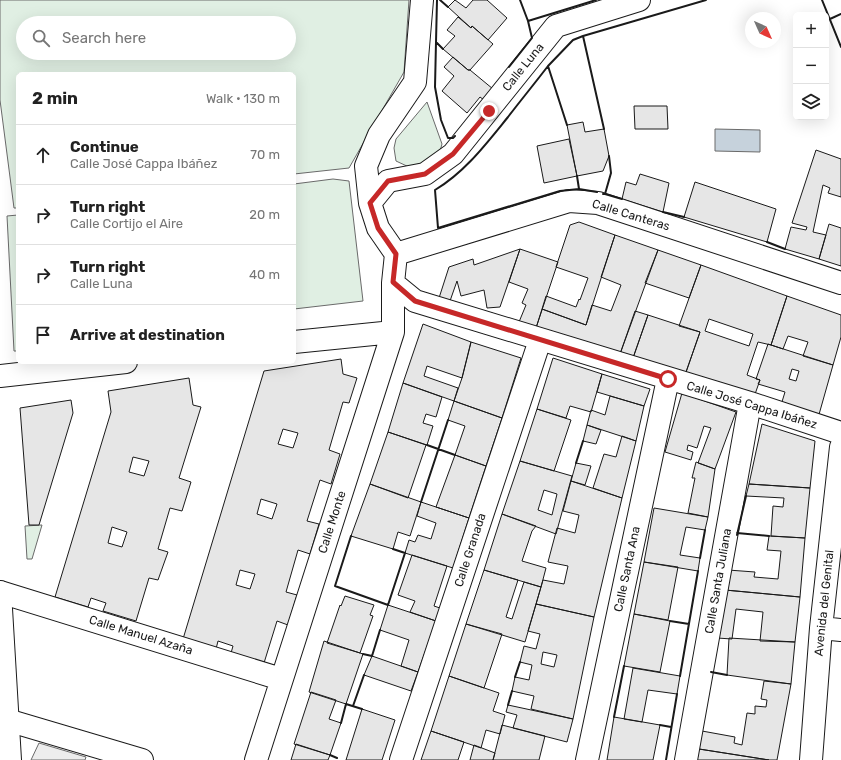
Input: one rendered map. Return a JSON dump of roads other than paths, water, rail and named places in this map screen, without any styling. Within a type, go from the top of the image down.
[{"type":"street","points":[[396,254],[378,228],[370,203],[366,166],[379,135],[415,82],[422,0]]},
{"type":"street","name":"Calle Luna","points":[[370,203],[388,181],[425,174],[453,154],[556,26],[639,0]]},
{"type":"street","name":"Calle Canteras","points":[[396,254],[569,201],[598,203],[841,284]]},
{"type":"street","name":"Calle Monte","points":[[256,760],[393,332],[393,282],[396,254]]},
{"type":"street","name":"Calle José Cappa Ibáñez","points":[[393,282],[415,301],[750,403],[841,433]]},
{"type":"street","points":[[296,342],[393,332]]},
{"type":"street","name":"Calle Granada","points":[[401,760],[540,340]]},
{"type":"street","points":[[0,376],[108,364]]},
{"type":"street","name":"Calle Santa Ana","points":[[587,760],[668,379]]},
{"type":"street","name":"Calle Santa Juliana","points":[[686,760],[750,403]]},
{"type":"street","name":"Avenida del Genital","points":[[811,760],[831,629],[841,447]]},
{"type":"street","points":[[0,592],[10,760]]},
{"type":"street","name":"Calle Manuel Azaña","points":[[0,592],[281,679]]},
{"type":"street","points":[[7,720],[142,760]]}]
